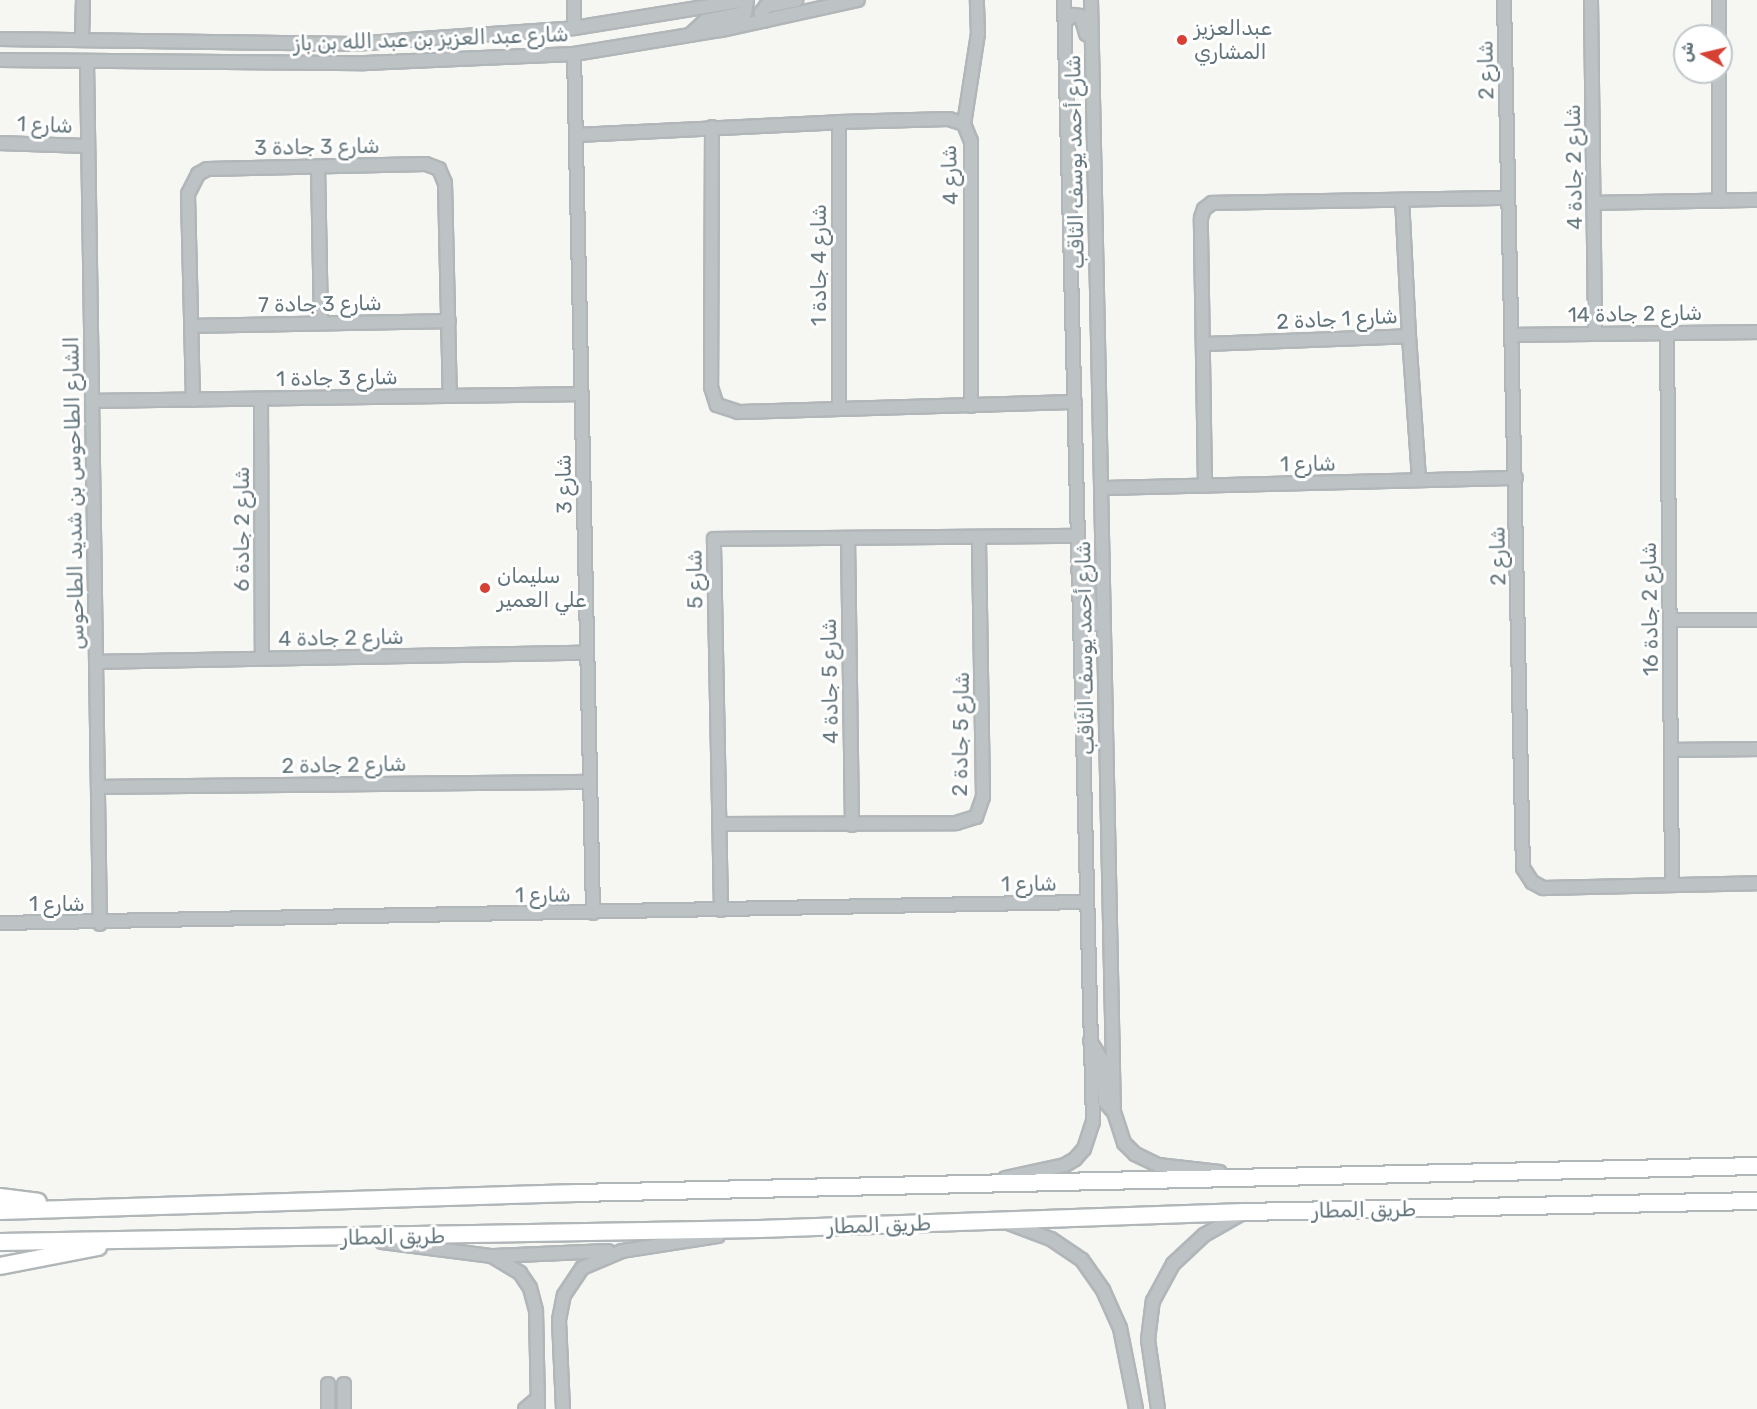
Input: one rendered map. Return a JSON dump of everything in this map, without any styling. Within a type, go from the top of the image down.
[{"type":"highway","name":"طريق المطار","points":[[0,1211],[1757,1166]]},
{"type":"highway","points":[[0,1197],[89,1208]]},
{"type":"highway","name":"طريق المطار","points":[[0,1242],[348,1238],[760,1229],[1244,1212],[1757,1201]]},
{"type":"highway","points":[[0,1266],[140,1240]]},
{"type":"street","points":[[82,0],[82,40]]},
{"type":"street","points":[[574,0],[574,28]]},
{"type":"street","points":[[689,36],[705,21],[745,13],[747,0]]},
{"type":"street","name":"شارع عبد العزيز بن عبد الله بن باز","points":[[0,39],[353,44],[435,40],[574,28],[747,0]]},
{"type":"street","points":[[764,21],[761,13],[766,6],[796,0]]},
{"type":"street","name":"شارع عبد العزيز بن عبد الله بن باز","points":[[0,60],[295,64],[574,54],[689,36],[858,0]]},
{"type":"street","points":[[964,124],[978,34],[977,0]]},
{"type":"street","name":"شارع أحمد يوسف الثاقب","points":[[966,1185],[1065,1166],[1084,1149],[1093,1122],[1077,536],[1067,20],[1064,0]]},
{"type":"street","name":"شارع أحمد يوسف الثاقب","points":[[1091,0],[1114,1112],[1124,1143],[1146,1160],[1266,1178]]},
{"type":"street","name":"شارع 2","points":[[1504,0],[1523,868],[1532,882],[1543,888],[1757,883]]},
{"type":"street","name":"شارع 2 جادة 4","points":[[1591,0],[1595,334]]},
{"type":"street","points":[[1719,0],[1719,24]]},
{"type":"street","points":[[1067,20],[1081,16],[1085,23],[1087,63],[1092,70]]},
{"type":"street","points":[[365,63],[367,54],[423,46],[435,40]]},
{"type":"street","points":[[295,64],[304,58],[347,58],[352,56],[353,44]]},
{"type":"street","name":"شارع 3","points":[[574,54],[593,913]]},
{"type":"street","name":"الشارع الطاحوس بن شديد الطاحوس","points":[[87,62],[100,924]]},
{"type":"street","points":[[1719,84],[1719,201]]},
{"type":"street","name":"شارع 4","points":[[577,135],[839,122],[949,119],[964,124],[971,141],[971,406]]},
{"type":"street","name":"شارع 4 جادة 1","points":[[839,122],[839,408]]},
{"type":"street","points":[[712,127],[711,387],[717,405],[738,412],[1075,402]]},
{"type":"street","name":"شارع 1","points":[[0,143],[88,146]]},
{"type":"street","name":"شارع 3 جادة 3","points":[[193,400],[188,194],[198,174],[207,169],[426,164],[439,169],[445,183],[450,396]]},
{"type":"street","points":[[318,167],[321,323]]},
{"type":"street","points":[[1205,486],[1205,344],[1201,218],[1212,203],[1507,198]]},
{"type":"street","name":"شارع 1 جادة 2","points":[[1205,344],[1409,336],[1401,200]]},
{"type":"street","points":[[1595,203],[1757,200]]},
{"type":"street","name":"شارع 3 جادة 7","points":[[193,326],[448,321]]},
{"type":"street","name":"شارع 2 جادة 14","points":[[1513,335],[1757,332]]},
{"type":"street","name":"شارع 2 جادة 16","points":[[1667,333],[1672,885]]},
{"type":"street","points":[[1409,336],[1419,480]]},
{"type":"street","name":"شارع 3 جادة 1","points":[[92,401],[582,394]]},
{"type":"street","name":"شارع 2 جادة 6","points":[[261,399],[262,659]]},
{"type":"street","name":"شارع 1","points":[[1101,488],[1516,478]]},
{"type":"street","name":"شارع 5","points":[[721,910],[714,538],[1077,536]]},
{"type":"street","name":"شارع 5 جادة 2","points":[[720,824],[956,824],[976,817],[983,797],[980,537]]},
{"type":"street","name":"شارع 5 جادة 4","points":[[848,538],[852,825]]},
{"type":"street","points":[[1078,570],[1088,582],[1089,618],[1098,627],[1104,624]]},
{"type":"street","points":[[1670,620],[1757,620]]},
{"type":"street","name":"شارع 2 جادة 4","points":[[96,662],[587,653]]},
{"type":"street","points":[[1671,750],[1757,749]]},
{"type":"street","name":"شارع 2 جادة 2","points":[[98,788],[590,782]]},
{"type":"street","name":"شارع 1","points":[[0,923],[100,924],[1087,902]]},
{"type":"street","points":[[1090,1041],[1102,1060],[1105,1102],[1114,1112]]},
{"type":"street","points":[[1158,1409],[1148,1340],[1153,1301],[1173,1264],[1204,1235],[1244,1212]]},
{"type":"street","points":[[1004,1221],[1059,1244],[1082,1260],[1103,1290],[1120,1328],[1136,1409]]},
{"type":"street","points":[[348,1238],[492,1256],[622,1251],[760,1229]]},
{"type":"street","points":[[562,1409],[559,1320],[564,1295],[582,1268],[622,1251]]},
{"type":"street","points":[[492,1256],[520,1273],[530,1288],[539,1364],[538,1403],[525,1409]]},
{"type":"street","points":[[539,1364],[552,1365],[562,1409]]},
{"type":"street","points":[[328,1384],[328,1409]]},
{"type":"street","points":[[344,1384],[344,1409]]},
{"type":"place","name":"عبدالعزيز المشاري","points":[[1182,40]]},
{"type":"place","name":"سليمان علي العمير","points":[[485,588]]}]
